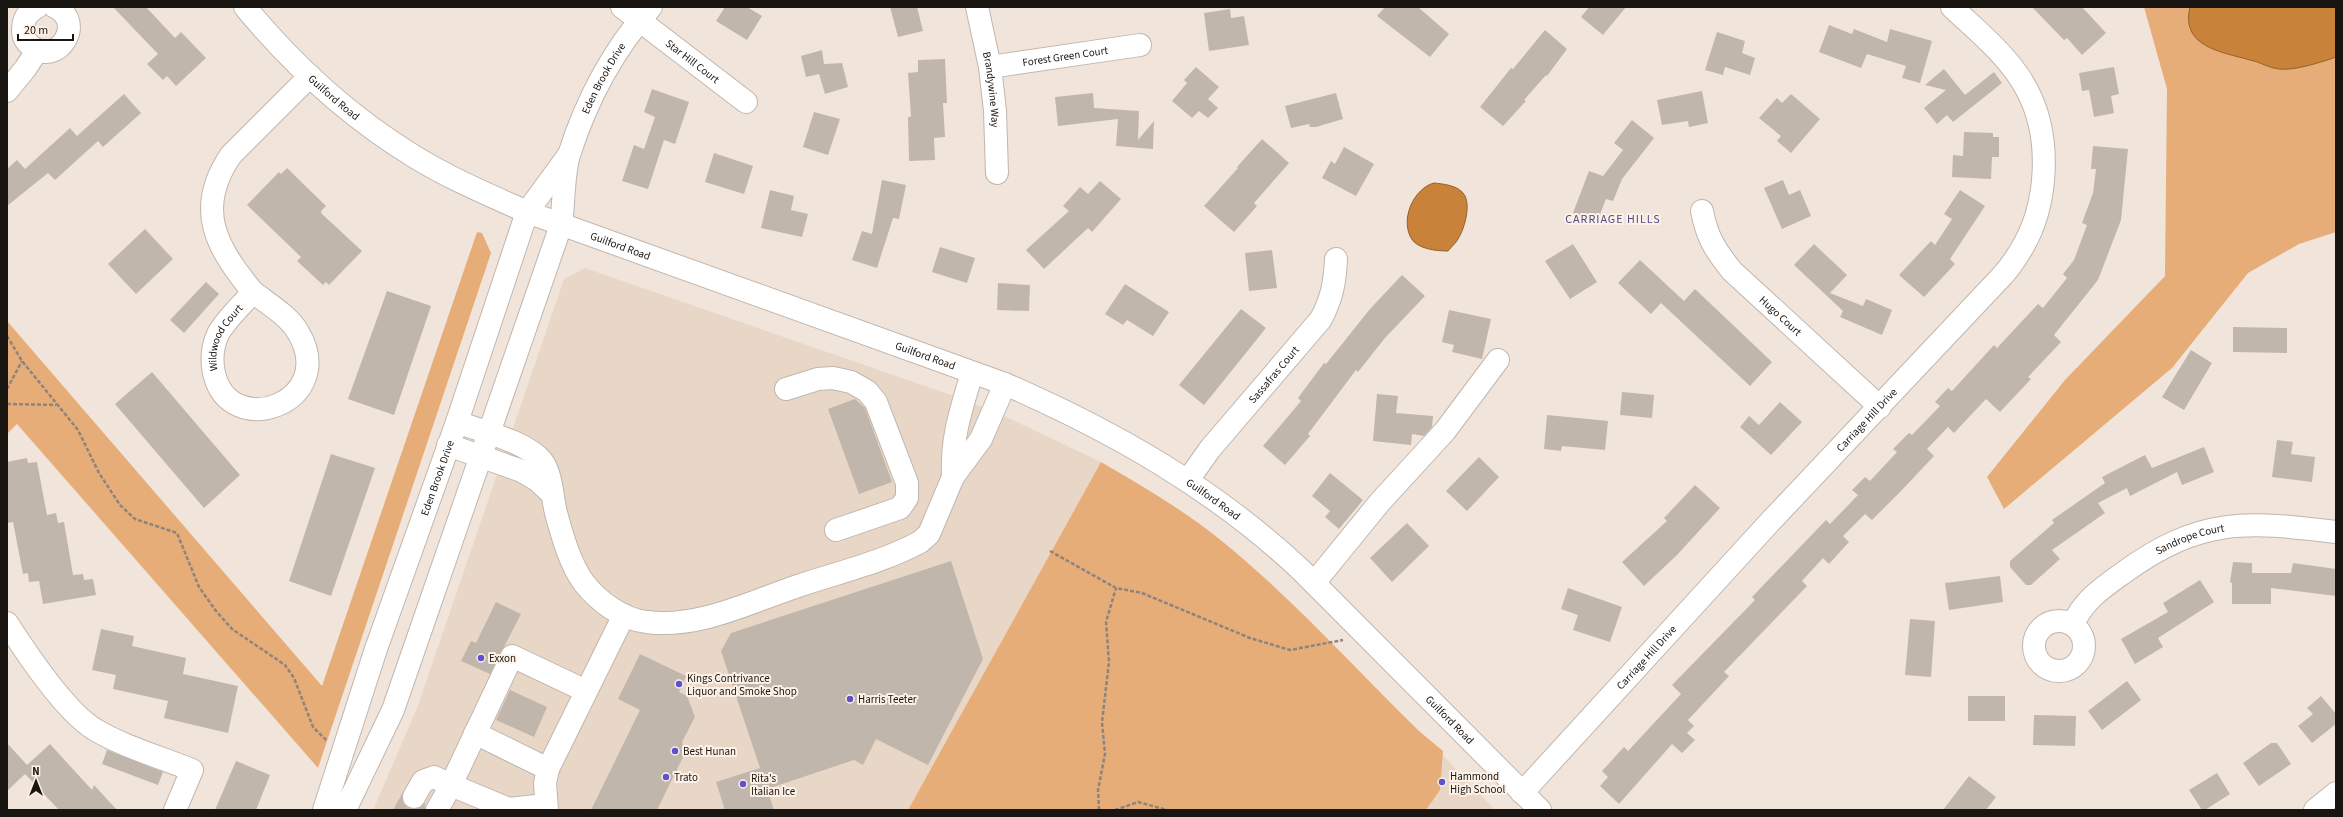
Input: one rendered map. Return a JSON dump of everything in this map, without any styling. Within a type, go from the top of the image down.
[{"type":"street","points":[[36,7],[27,14],[23,22],[23,35],[27,43],[37,50],[49,52],[60,48],[68,39],[70,29],[67,17],[61,10],[55,7]]},
{"type":"street","name":"Guilford Road","points":[[246,7],[310,76],[368,124],[415,157],[469,187],[527,212],[1005,384],[1058,407],[1129,445],[1188,480],[1266,537],[1540,810]]},
{"type":"street","name":"Star Hill Court","points":[[622,7],[646,13],[746,102]]},
{"type":"street","name":"Brandywine Way","points":[[977,7],[990,67],[995,111],[997,173]]},
{"type":"street","name":"Carriage Hill Drive","points":[[1522,793],[1758,535],[2003,275],[2020,252],[2032,226],[2040,201],[2043,173],[2042,143],[2037,115],[2026,89],[1990,43],[1952,7]]},
{"type":"street","name":"Eden Brook Drive","points":[[324,810],[376,649],[457,422],[527,212],[569,156],[598,83],[646,13]]},
{"type":"street","name":"Forest Green Court","points":[[990,67],[1140,45]]},
{"type":"street","points":[[7,91],[26,69],[37,50]]},
{"type":"street","name":"Wildwood Court","points":[[253,292],[219,333],[212,350],[212,364],[216,380],[228,397],[237,404],[253,409],[269,409],[289,400],[298,393],[305,380],[308,365],[307,355],[298,331],[288,320],[253,292],[230,263],[218,242],[213,223],[212,206],[214,187],[221,169],[231,155],[310,76]]},
{"type":"street","name":"Eden Brook Drive","points":[[345,810],[393,710],[480,456],[562,224],[569,156]]},
{"type":"street","name":"Hugo Court","points":[[1702,211],[1707,233],[1717,252],[1732,271],[1880,407]]},
{"type":"street","name":"Sassafras Court","points":[[1188,480],[1210,449],[1321,319],[1330,301],[1335,285],[1336,259]]},
{"type":"street","points":[[1314,584],[1380,502],[1445,431],[1498,360]]},
{"type":"street","points":[[953,476],[952,452],[956,426],[972,373]]},
{"type":"street","points":[[786,389],[818,379],[833,378],[851,382],[867,391],[876,402],[907,483],[907,498],[900,508],[836,530]]},
{"type":"street","points":[[457,422],[513,442],[542,461],[562,535],[584,582],[604,603],[624,615],[646,622],[689,621],[720,613],[908,548],[929,534],[953,476],[981,439],[1005,384]]},
{"type":"street","points":[[448,445],[522,471],[537,480],[552,494]]},
{"type":"street","name":"Sandrope Court","points":[[2073,624],[2080,610],[2096,593],[2140,561],[2169,544],[2196,532],[2222,526],[2282,525],[2336,532]]},
{"type":"street","points":[[414,797],[423,781],[434,777],[509,809],[546,808],[545,783],[548,769],[624,615]]},
{"type":"street","points":[[7,623],[28,656],[79,717],[116,741],[192,770],[175,810]]},
{"type":"street","points":[[437,810],[452,785],[512,656],[586,691]]},
{"type":"street","points":[[475,733],[548,769]]},
{"type":"street","points":[[2315,810],[2336,793]]},
{"type":"path","points":[[7,336],[22,361],[78,430],[99,473],[120,505],[135,519],[177,533],[199,587],[216,612],[232,629],[285,665],[294,678],[313,727],[326,741],[343,753]]},
{"type":"path","points":[[7,389],[22,361]]},
{"type":"path","points":[[7,404],[57,405]]},
{"type":"path","points":[[1050,552],[1116,588],[1142,593],[1250,638],[1290,650],[1365,635]]},
{"type":"path","points":[[1099,810],[1098,790],[1105,754],[1102,722],[1109,662],[1106,622],[1116,588]]},
{"type":"path","points":[[1115,810],[1138,802],[1167,810]]},
{"type":"shaded area","points":[[2144,7],[2336,7],[2336,232],[2299,244],[2248,273],[2172,368],[2004,509],[1987,477],[2065,380],[2165,276],[2167,89]]},
{"type":"shaded area","points":[[2190,7],[2336,7],[2336,57],[2316,64],[2292,69],[2279,69],[2227,54],[2206,46],[2197,39],[2191,31],[2189,20]]},
{"type":"shaded area","points":[[1434,183],[1455,187],[1465,195],[1467,201],[1467,214],[1461,234],[1448,251],[1432,250],[1416,244],[1410,236],[1408,228],[1407,220],[1409,212],[1416,197],[1427,186]]},
{"type":"shaded area","points":[[477,232],[482,233],[491,253],[318,768],[17,424],[7,434],[7,321],[322,686]]},
{"type":"shaded area","points":[[585,268],[954,396],[1011,419],[1101,462],[908,810],[373,810],[417,708],[564,279]]},
{"type":"shaded area","points":[[1101,462],[1179,510],[1223,542],[1299,610],[1419,731],[1443,751],[1440,790],[1426,810],[908,810]]},
{"type":"shaded area","name":"Hammond High School","points":[[1442,754],[1495,810],[1389,810]]},
{"type":"building","points":[[113,7],[146,7],[175,38],[181,32],[206,58],[176,86],[167,76],[163,80],[147,64],[158,54]]},
{"type":"building","points":[[725,7],[747,7],[762,16],[747,40],[716,21]]},
{"type":"building","points":[[890,7],[917,7],[923,31],[898,37]]},
{"type":"building","points":[[1385,7],[1418,7],[1449,34],[1430,57],[1377,16]]},
{"type":"building","points":[[1589,7],[1626,7],[1603,35],[1581,17]]},
{"type":"building","points":[[2032,7],[2082,7],[2106,33],[2082,55],[2067,38],[2064,40]]},
{"type":"building","points":[[1230,9],[1231,18],[1244,16],[1249,45],[1209,51],[1204,13]]},
{"type":"building","points":[[1829,25],[1852,34],[1854,29],[1887,42],[1890,29],[1932,41],[1920,83],[1902,78],[1906,66],[1867,54],[1861,68],[1819,52]]},
{"type":"building","points":[[1545,30],[1567,49],[1547,76],[1546,75],[1524,100],[1526,101],[1503,126],[1480,107],[1511,68],[1513,69]]},
{"type":"building","points":[[1717,32],[1745,41],[1742,53],[1755,58],[1750,75],[1725,67],[1723,75],[1705,70]]},
{"type":"building","points":[[822,50],[824,64],[842,63],[848,87],[825,94],[819,74],[806,77],[801,56]]},
{"type":"building","points":[[945,59],[947,103],[943,103],[945,137],[934,138],[935,160],[909,161],[908,117],[911,117],[908,73],[918,72],[918,60]]},
{"type":"building","points":[[1196,67],[1219,87],[1208,99],[1218,108],[1208,118],[1199,111],[1192,118],[1172,101],[1187,83],[1184,80]]},
{"type":"building","points":[[2114,67],[2119,94],[2111,96],[2114,113],[2094,117],[2089,90],[2082,91],[2079,73]]},
{"type":"building","points":[[1944,69],[1965,95],[1994,72],[2002,83],[1953,122],[1947,115],[1937,124],[1924,108],[1946,90],[1925,85]]},
{"type":"building","points":[[652,89],[689,102],[675,144],[664,140],[648,189],[622,181],[634,145],[644,149],[655,117],[644,112]]},
{"type":"building","points":[[1702,91],[1708,123],[1689,127],[1688,121],[1662,125],[1657,100]]},
{"type":"building","points":[[1093,93],[1094,108],[1139,111],[1138,140],[1154,121],[1153,149],[1116,146],[1118,119],[1058,126],[1055,97]]},
{"type":"building","points":[[1336,93],[1343,119],[1316,127],[1310,127],[1309,124],[1291,128],[1285,106]]},
{"type":"building","points":[[124,94],[141,113],[103,147],[98,141],[55,180],[48,173],[7,206],[7,169],[17,160],[25,169],[70,128],[77,136]]},
{"type":"building","points":[[1791,94],[1820,119],[1791,153],[1777,141],[1781,136],[1759,118],[1777,98],[1782,103]]},
{"type":"building","points":[[814,112],[840,119],[828,155],[803,147]]},
{"type":"building","points":[[1632,120],[1654,138],[1622,179],[1613,201],[1606,199],[1597,222],[1573,213],[1589,171],[1603,176],[1623,150],[1614,143]]},
{"type":"building","points":[[1964,132],[1993,133],[1993,137],[1999,137],[1999,157],[1992,157],[1991,179],[1952,177],[1953,155],[1963,156]]},
{"type":"building","points":[[1262,139],[1289,163],[1254,203],[1257,206],[1234,232],[1204,206]]},
{"type":"building","points":[[2093,146],[2128,149],[2121,220],[2098,280],[2054,335],[2061,342],[2028,377],[2031,379],[2000,412],[1986,399],[1954,433],[1948,427],[1927,449],[1934,456],[1901,491],[1872,520],[1865,514],[1843,536],[1849,542],[1829,564],[1823,558],[1802,581],[1807,586],[1724,672],[1729,676],[1688,720],[1694,726],[1687,733],[1695,740],[1682,753],[1672,744],[1619,804],[1600,786],[1608,777],[1602,771],[1624,747],[1628,751],[1681,694],[1672,685],[1755,600],[1752,597],[1826,520],[1830,524],[1858,495],[1852,490],[1865,477],[1870,481],[1897,452],[1893,449],[1909,433],[1912,435],[1940,406],[1935,402],[1948,388],[1952,391],[1994,345],[1997,348],[2038,304],[2043,308],[2067,278],[2063,274],[2074,260],[2087,225],[2082,223],[2093,193],[2096,169],[2091,169]]},
{"type":"building","points":[[1344,147],[1374,164],[1356,196],[1322,178],[1331,161],[1335,164]]},
{"type":"building","points":[[714,153],[753,166],[744,194],[705,182]]},
{"type":"building","points":[[287,168],[326,206],[321,211],[322,214],[362,251],[329,285],[326,282],[323,285],[297,261],[301,257],[247,205],[279,172],[281,174]]},
{"type":"building","points":[[882,180],[906,185],[899,219],[893,218],[877,268],[852,260],[862,231],[872,234]]},
{"type":"building","points":[[1783,180],[1789,195],[1800,190],[1811,216],[1782,229],[1764,188]]},
{"type":"building","points":[[1100,181],[1121,199],[1092,232],[1088,228],[1044,269],[1026,250],[1069,211],[1063,206],[1080,187],[1088,194]]},
{"type":"building","points":[[770,190],[794,196],[791,210],[808,214],[802,237],[761,228]]},
{"type":"building","points":[[1960,190],[1985,206],[1950,259],[1955,264],[1924,297],[1899,275],[1931,241],[1935,245],[1952,219],[1944,214]]},
{"type":"building","points":[[145,229],[173,259],[136,294],[108,264]]},
{"type":"building","points":[[1573,244],[1597,282],[1570,299],[1545,261]]},
{"type":"building","points":[[1814,244],[1847,275],[1830,293],[1863,306],[1866,299],[1892,310],[1882,335],[1840,317],[1843,311],[1794,265]]},
{"type":"building","points":[[940,247],[975,258],[967,283],[932,272]]},
{"type":"building","points":[[1272,250],[1277,288],[1249,291],[1245,253]]},
{"type":"building","points":[[1640,260],[1684,301],[1695,289],[1772,362],[1750,386],[1661,303],[1651,314],[1618,283]]},
{"type":"building","points":[[1402,275],[1425,296],[1385,338],[1358,372],[1356,370],[1308,434],[1310,436],[1285,465],[1263,446],[1301,401],[1298,398],[1324,363],[1326,364],[1370,309]]},
{"type":"building","points":[[206,282],[219,294],[184,333],[170,320]]},
{"type":"building","points":[[998,283],[1030,285],[1029,311],[997,310]]},
{"type":"building","points":[[1125,284],[1169,312],[1153,336],[1127,320],[1123,325],[1105,314]]},
{"type":"building","points":[[387,291],[431,306],[394,415],[348,399]]},
{"type":"building","points":[[1241,309],[1266,328],[1204,405],[1179,385]]},
{"type":"building","points":[[1449,310],[1491,319],[1482,359],[1452,352],[1454,345],[1442,342]]},
{"type":"building","points":[[2233,327],[2287,328],[2287,353],[2233,352]]},
{"type":"building","points":[[2191,350],[2212,363],[2184,410],[2162,397]]},
{"type":"building","points":[[152,372],[240,475],[204,508],[115,404]]},
{"type":"building","points":[[1622,392],[1654,395],[1652,418],[1620,415]]},
{"type":"building","points":[[1377,394],[1398,396],[1396,413],[1433,416],[1432,427],[1424,436],[1412,434],[1411,445],[1373,441]]},
{"type":"building","points":[[855,399],[865,408],[892,482],[859,494],[828,409]]},
{"type":"building","points":[[1780,402],[1802,422],[1771,455],[1740,427],[1749,416],[1759,425]]},
{"type":"building","points":[[1547,415],[1608,421],[1605,450],[1562,446],[1561,451],[1544,449]]},
{"type":"building","points":[[2277,440],[2293,442],[2291,454],[2315,457],[2312,482],[2272,477]]},
{"type":"building","points":[[2204,447],[2214,472],[2182,485],[2177,472],[2130,496],[2127,488],[2098,503],[2105,513],[2052,550],[2060,559],[2031,585],[2026,585],[2010,567],[2010,561],[2054,523],[2052,520],[2105,483],[2102,477],[2145,455],[2152,468]]},
{"type":"building","points":[[331,454],[375,468],[331,596],[289,581]]},
{"type":"building","points":[[1479,457],[1499,477],[1467,511],[1446,491]]},
{"type":"building","points":[[27,458],[28,463],[37,462],[47,515],[56,513],[58,523],[64,522],[73,575],[83,574],[84,580],[93,579],[96,595],[43,604],[39,581],[29,582],[28,573],[23,574],[13,522],[7,523],[7,462]]},
{"type":"building","points":[[1330,473],[1363,500],[1339,529],[1325,517],[1330,511],[1312,496]]},
{"type":"building","points":[[1695,485],[1720,508],[1677,555],[1644,586],[1622,562],[1667,521],[1664,518]]},
{"type":"building","points":[[1407,523],[1429,546],[1392,582],[1370,558]]},
{"type":"building","name":"Harris Teeter","points":[[951,561],[983,659],[928,765],[876,739],[863,765],[854,760],[767,789],[774,810],[725,810],[716,782],[760,768],[721,651],[731,633]]},
{"type":"building","points":[[2233,562],[2252,563],[2252,573],[2291,573],[2293,563],[2336,569],[2336,596],[2271,588],[2271,604],[2232,604],[2232,583],[2230,582]]},
{"type":"building","points":[[2000,576],[2003,602],[1949,610],[1945,583]]},
{"type":"building","points":[[2200,580],[2214,602],[2158,638],[2163,647],[2135,664],[2121,639],[2168,612],[2163,603]]},
{"type":"building","points":[[1568,588],[1622,607],[1610,642],[1573,630],[1578,615],[1561,609]]},
{"type":"building","points":[[496,602],[521,614],[490,674],[461,661],[471,641],[476,643]]},
{"type":"building","points":[[1910,619],[1935,621],[1931,677],[1905,675]]},
{"type":"building","points":[[101,629],[134,636],[132,646],[186,658],[183,674],[238,686],[228,733],[164,718],[168,701],[113,689],[116,675],[92,670]]},
{"type":"building","points":[[640,654],[686,676],[679,692],[687,696],[695,717],[682,742],[685,753],[657,810],[591,810],[640,710],[618,699]]},
{"type":"building","points":[[2127,681],[2141,700],[2102,730],[2088,711]]},
{"type":"building","name":"Exxon","points":[[510,690],[547,707],[534,737],[496,720]]},
{"type":"building","points":[[1968,696],[2005,696],[2005,721],[1968,721]]},
{"type":"building","points":[[2321,696],[2336,714],[2336,724],[2312,743],[2298,726],[2313,714],[2307,708]]},
{"type":"building","points":[[2034,715],[2076,716],[2075,746],[2033,745]]},
{"type":"building","points":[[7,743],[27,765],[50,744],[92,790],[94,785],[117,810],[59,810],[25,774],[7,791]]},
{"type":"building","points":[[2271,743],[2277,743],[2291,764],[2259,786],[2243,763]]},
{"type":"building","points":[[107,750],[163,772],[158,785],[102,764]]},
{"type":"building","points":[[236,761],[270,775],[256,810],[215,810]]},
{"type":"building","points":[[2217,773],[2230,794],[2205,810],[2202,810],[2189,790]]},
{"type":"building","points":[[1969,776],[1996,797],[1986,810],[1943,810]]},
{"type":"building","points":[[403,792],[403,803],[408,808],[415,809],[425,803],[425,810],[393,810]]},
{"type":"place","name":"Exxon","points":[[481,658]]},
{"type":"place","name":"Kings Contrivance Liquor and Smoke Shop","points":[[679,684]]},
{"type":"place","name":"Harris Teeter","points":[[850,699]]},
{"type":"place","name":"Best Hunan","points":[[675,751]]},
{"type":"place","name":"Trato","points":[[666,777]]},
{"type":"place","name":"Hammond High School","points":[[1442,782]]},
{"type":"place","name":"Rita's Italian Ice","points":[[743,784]]},
{"type":"district","name":"CARRIAGE HILLS","points":[[1613,219]]}]
